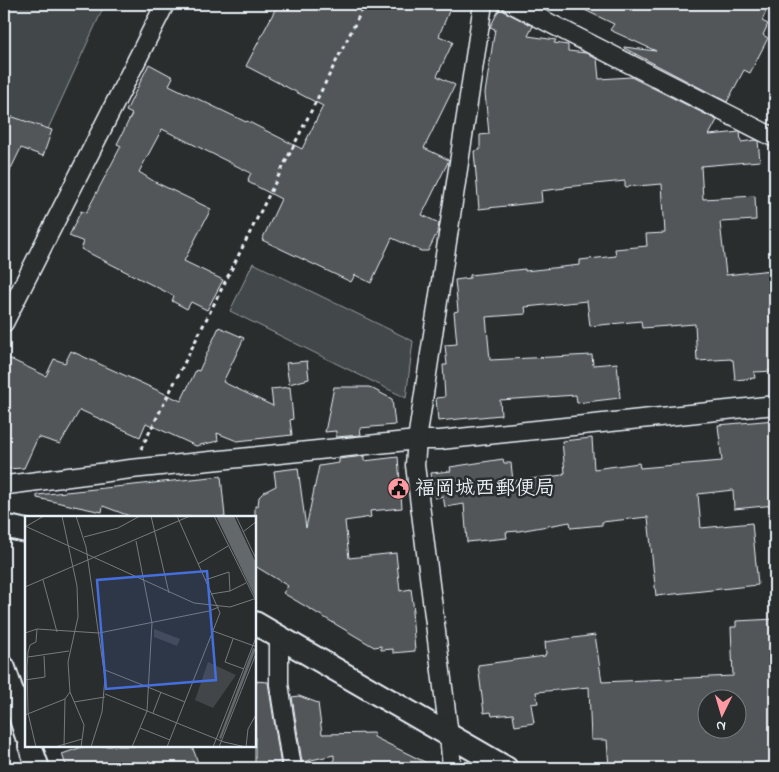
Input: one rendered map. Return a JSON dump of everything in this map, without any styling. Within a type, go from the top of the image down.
[{"type":"street","points":[[4,323],[165,4]]},
{"type":"street","points":[[452,768],[416,465],[417,440],[483,4]]},
{"type":"street","points":[[512,4],[775,138]]},
{"type":"street","points":[[4,486],[131,469],[417,440],[440,440],[775,405]]},
{"type":"street","points":[[4,526],[25,531]]},
{"type":"street","points":[[256,624],[506,768]]},
{"type":"street","points":[[279,637],[279,684],[292,768]]},
{"type":"street","points":[[4,668],[11,713],[25,733]]},
{"type":"street","points":[[30,747],[38,768]]},
{"type":"path","points":[[131,469],[365,4]]},
{"type":"shaded area","points":[[4,4],[105,4],[48,129],[4,113]]},
{"type":"shaded area","points":[[253,263],[413,341],[406,398],[230,311]]},
{"type":"building","points":[[278,4],[452,4],[439,36],[453,42],[437,76],[455,85],[424,148],[449,160],[422,215],[439,223],[438,231],[428,251],[421,251],[392,238],[371,283],[355,275],[351,282],[262,240],[281,199],[248,182],[251,173],[162,129],[139,172],[155,182],[211,209],[184,261],[223,280],[207,310],[191,302],[187,309],[172,301],[174,296],[81,249],[84,242],[69,236],[81,211],[86,213],[121,146],[117,144],[132,114],[126,111],[149,64],[173,77],[169,85],[302,149],[323,106],[246,66]]},
{"type":"building","points":[[572,4],[769,4],[762,21],[768,24],[763,35],[768,38],[750,73],[744,70],[727,102],[624,48],[656,51],[610,30],[614,24]]},
{"type":"building","points":[[500,8],[533,26],[528,36],[556,40],[554,43],[568,45],[568,51],[586,53],[597,59],[599,79],[631,77],[717,120],[709,135],[740,132],[741,142],[758,141],[760,161],[701,166],[703,199],[755,196],[756,220],[720,222],[726,275],[771,270],[774,299],[775,371],[754,372],[755,378],[735,380],[733,360],[731,359],[697,361],[695,324],[642,328],[641,321],[590,326],[587,301],[525,307],[526,314],[486,317],[490,360],[592,355],[593,365],[617,363],[620,398],[577,403],[576,395],[500,400],[501,415],[438,421],[436,398],[445,397],[443,365],[447,365],[445,345],[457,344],[454,312],[458,311],[455,280],[470,278],[470,275],[580,265],[580,260],[616,256],[615,249],[647,246],[646,234],[665,233],[662,184],[625,187],[625,181],[565,187],[541,191],[542,202],[479,209],[474,151],[480,150],[480,135],[489,134],[485,93],[495,29],[490,27]]},
{"type":"building","points":[[4,114],[52,130],[43,156],[21,148],[4,183]]},
{"type":"building","points":[[219,327],[244,338],[223,382],[273,406],[271,389],[290,387],[293,419],[290,420],[292,435],[237,441],[217,433],[218,441],[196,446],[146,423],[140,437],[80,410],[60,444],[38,437],[24,468],[4,469],[4,356],[46,376],[54,359],[65,363],[71,351],[181,401],[196,370],[199,371]]},
{"type":"building","points":[[307,361],[309,379],[289,384],[286,363]]},
{"type":"building","points":[[334,387],[369,387],[392,399],[395,425],[360,428],[361,435],[336,437],[336,431],[325,432]]},
{"type":"building","points":[[775,420],[775,505],[734,509],[733,490],[698,494],[701,528],[752,523],[758,585],[656,596],[648,517],[602,522],[602,525],[571,528],[570,522],[506,532],[507,538],[467,542],[464,504],[445,507],[443,496],[435,498],[431,473],[451,471],[450,467],[503,459],[504,463],[511,463],[513,481],[563,475],[565,473],[562,441],[592,438],[594,469],[639,463],[640,468],[722,461],[718,425]]},
{"type":"building","points":[[364,456],[364,461],[398,457],[402,508],[370,511],[371,517],[345,521],[349,558],[396,553],[400,591],[411,589],[414,611],[412,611],[415,651],[393,653],[393,649],[381,650],[381,646],[374,647],[283,593],[288,586],[256,567],[255,506],[258,506],[259,497],[264,492],[276,486],[274,471],[298,468],[306,528],[319,466],[339,463],[339,459]]},
{"type":"building","points":[[221,476],[225,516],[129,516],[103,506],[102,512],[37,498],[37,495]]},
{"type":"building","points":[[775,619],[775,768],[609,768],[607,740],[591,740],[589,687],[536,692],[538,703],[531,704],[534,723],[515,726],[513,714],[492,716],[491,712],[484,713],[478,665],[545,656],[545,642],[595,635],[602,682],[733,676],[731,627],[736,627],[736,621]]},
{"type":"building","points":[[256,681],[268,682],[281,766],[255,768]]},
{"type":"building","points":[[299,696],[318,703],[322,734],[374,733],[374,737],[437,768],[334,768],[334,755],[302,762],[292,697]]},
{"type":"building","points":[[82,747],[192,747],[200,768],[67,768],[62,754]]},
{"type":"place","name":"福岡城西郵便局","points":[[399,489]]}]
